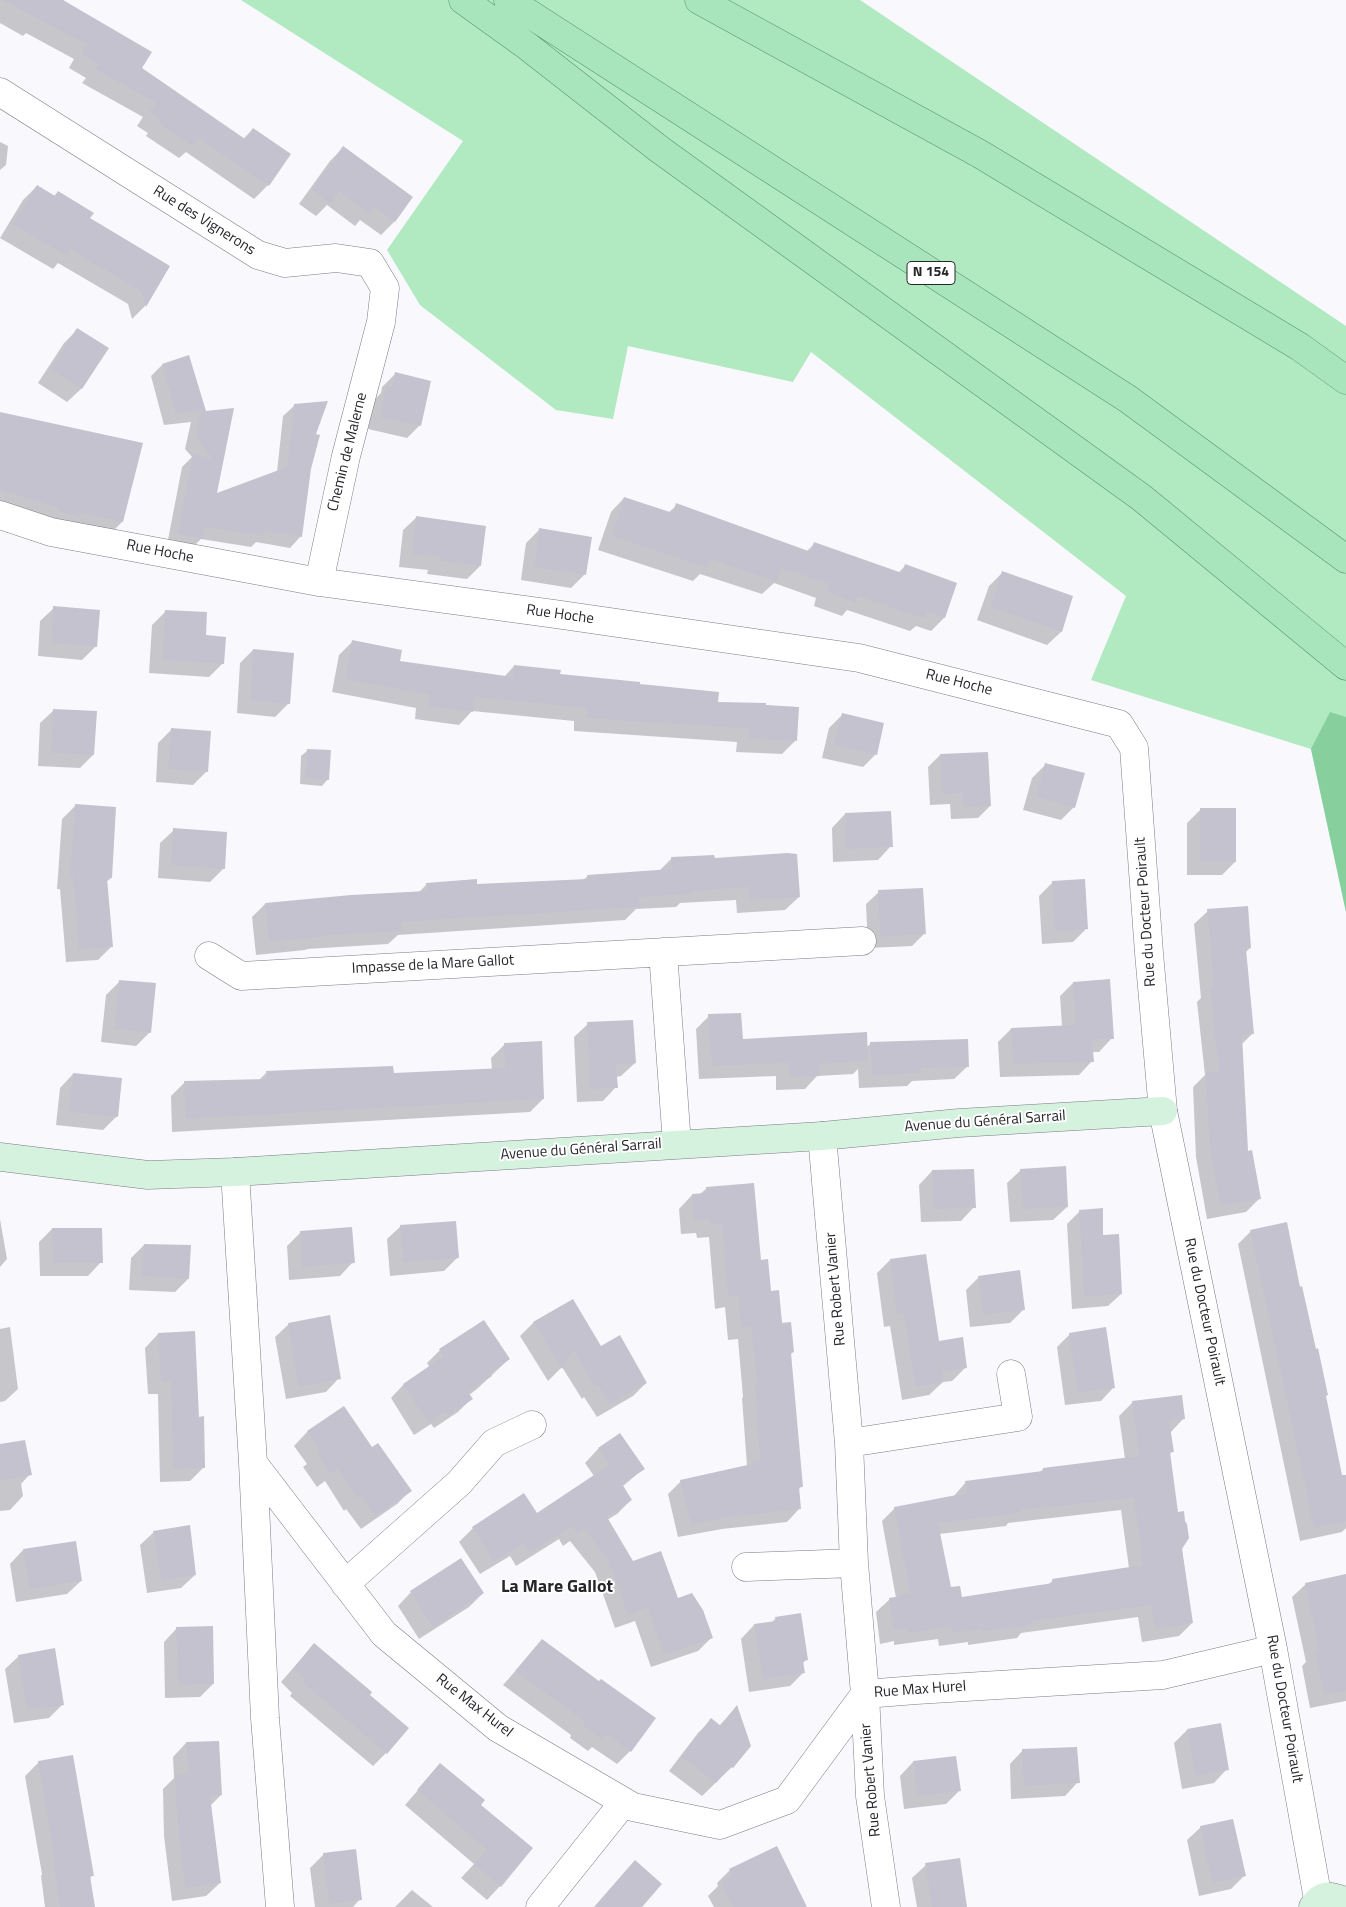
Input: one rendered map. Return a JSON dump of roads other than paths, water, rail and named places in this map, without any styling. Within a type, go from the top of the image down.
[{"type":"main road","points":[[463,0],[527,46],[659,149],[1142,498],[1346,666]]},
{"type":"main road","name":"N 154","points":[[508,0],[1128,399],[1346,559]]},
{"type":"main road","name":"N 154","points":[[541,0],[1156,398],[1346,538]]},
{"type":"main road","points":[[698,0],[980,154],[1300,347],[1346,380]]},
{"type":"street","name":"Rue des Vignerons","points":[[0,92],[258,255],[285,264],[336,258],[370,264],[385,288],[381,322]]},
{"type":"street","name":"Chemin de Malerne","points":[[319,582],[346,456],[381,322]]},
{"type":"street","name":"Rue Hoche","points":[[0,515],[51,532],[319,582],[575,616],[859,658],[1119,724]]},
{"type":"street","name":"Rue du Docteur Poirault","points":[[1119,724],[1134,748],[1163,1111],[1273,1649],[1316,1903]]},
{"type":"street","name":"Impasse de la Mare Gallot","points":[[209,956],[241,976],[862,941]]},
{"type":"street","points":[[663,952],[677,1144]]},
{"type":"street","name":"Avenue du Général Sarrail","points":[[0,1157],[148,1175],[235,1172],[822,1136],[959,1123],[1163,1111]]},
{"type":"street","name":"Rue Robert Vanier","points":[[822,1136],[849,1443],[854,1563],[865,1694],[870,1796],[886,1907]]},
{"type":"street","points":[[235,1172],[253,1463],[265,1718],[280,1907]]},
{"type":"street","points":[[849,1443],[1018,1417],[1010,1374]]},
{"type":"street","points":[[345,1584],[458,1483],[494,1443],[532,1425]]},
{"type":"street","name":"Rue Max Hurel","points":[[253,1463],[384,1634],[498,1728],[633,1807],[720,1825],[788,1800],[865,1694],[1163,1675],[1273,1649]]},
{"type":"street","points":[[746,1567],[854,1563]]},
{"type":"street","points":[[540,1907],[624,1802]]},
{"type":"street","points":[[1316,1903],[1329,1896],[1346,1901]]},
{"type":"district","name":"La Mare Gallot","points":[[557,1588]]}]
